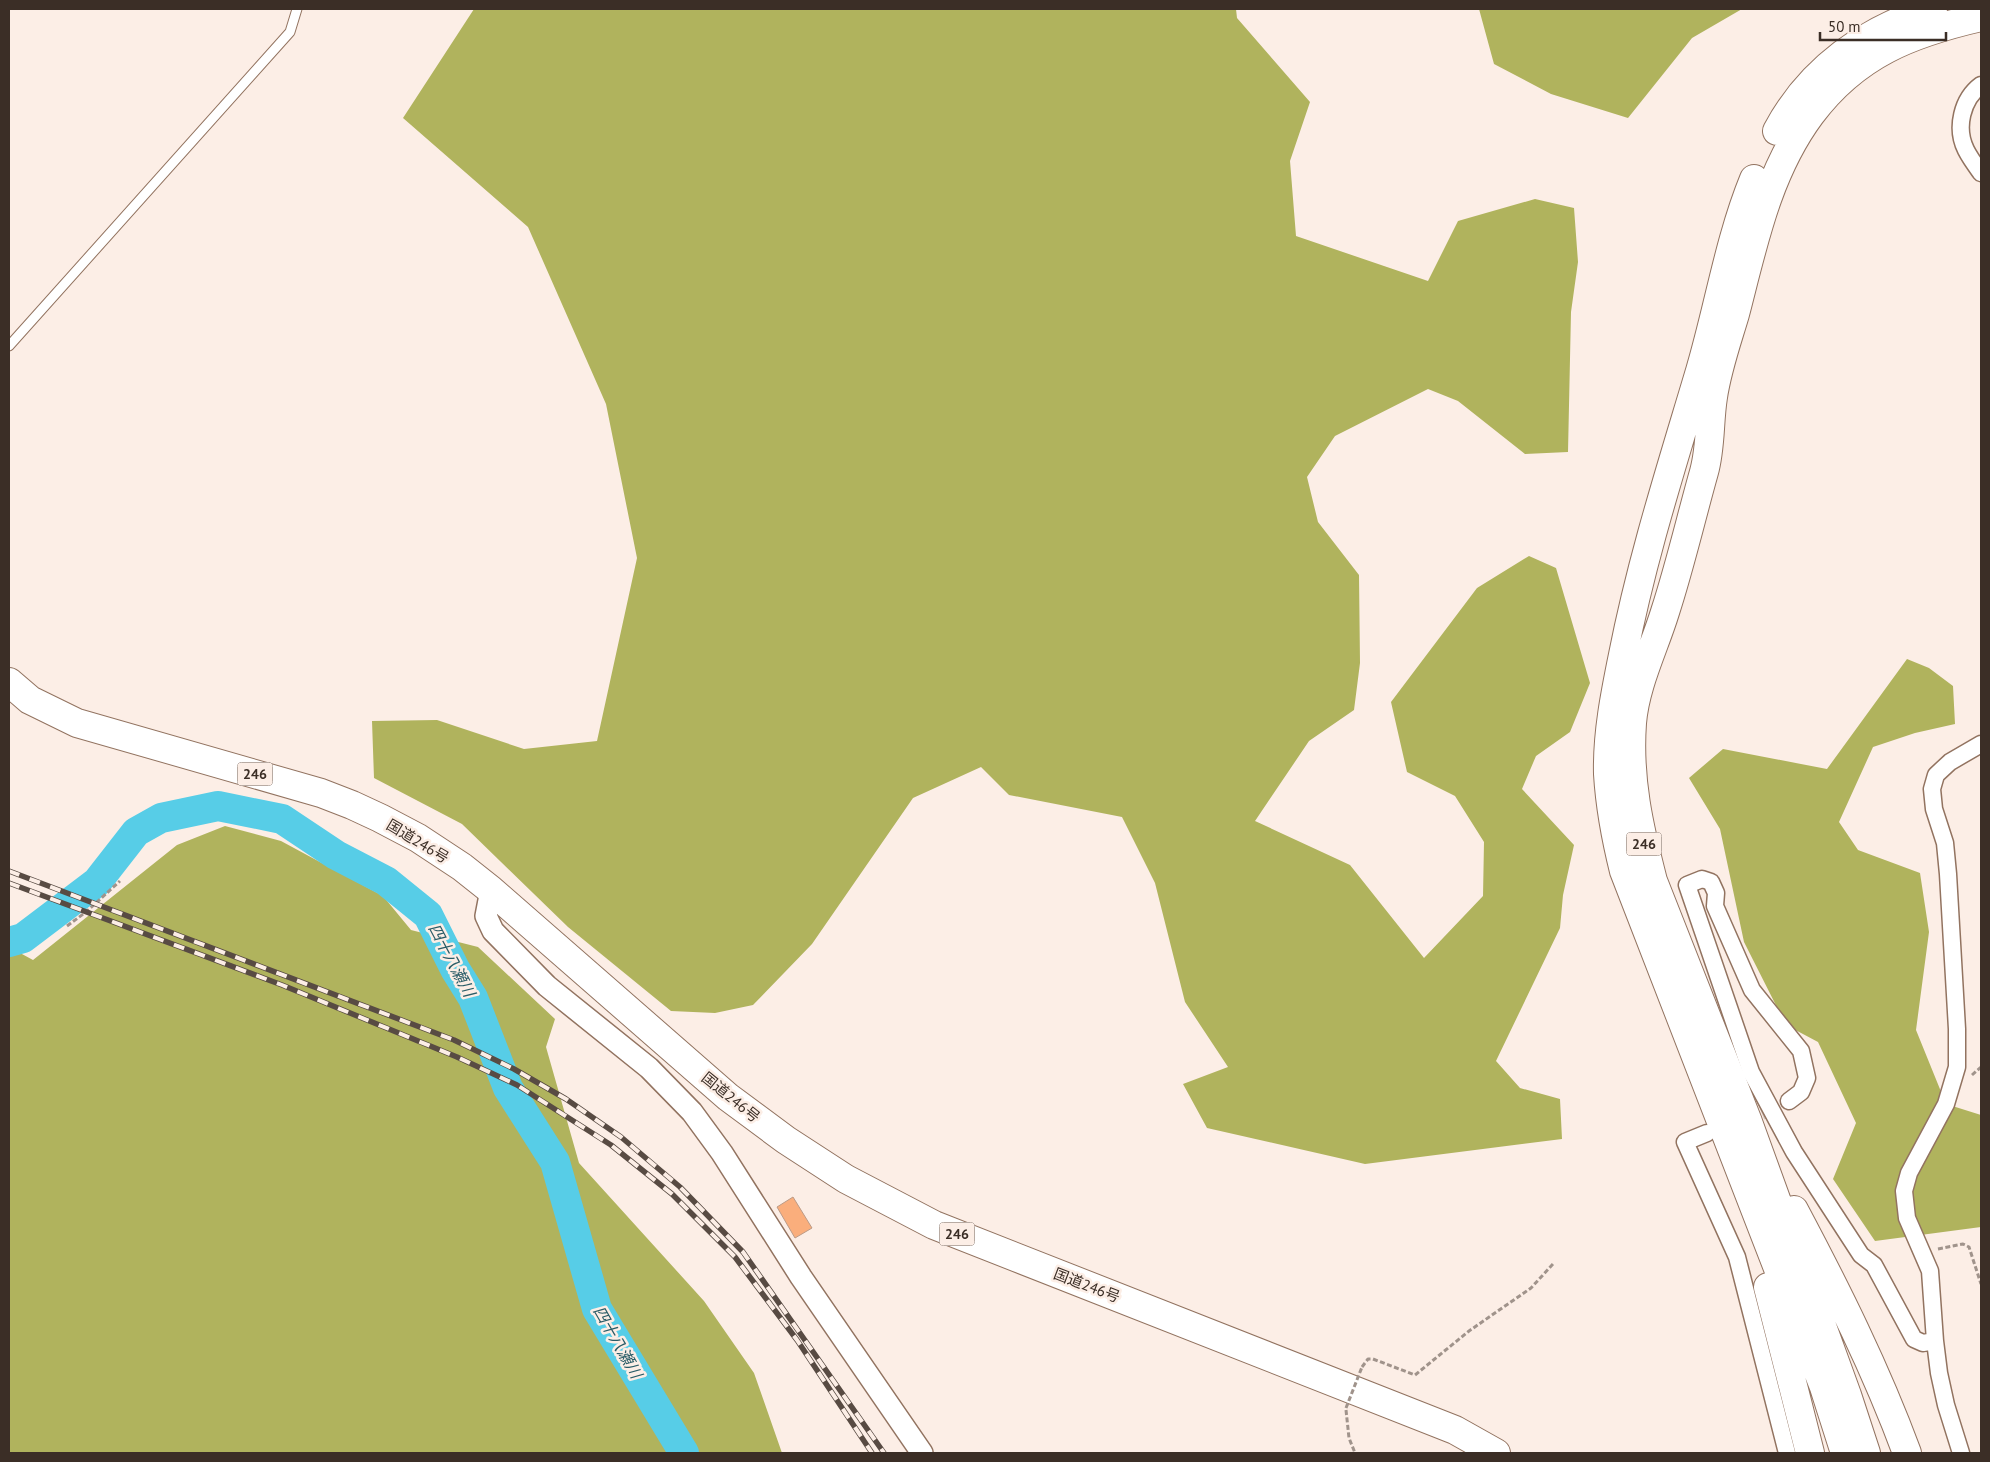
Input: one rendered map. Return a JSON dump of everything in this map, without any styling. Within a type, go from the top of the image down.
[{"type":"highway","points":[[1845,1453],[1824,1387],[1727,1131],[1624,871],[1617,843],[1608,773],[1609,730],[1632,606],[1677,444],[1700,370],[1740,219],[1764,155],[1779,127],[1799,97],[1836,58],[1879,29],[1901,19],[1933,9]]},
{"type":"highway","name":"246","points":[[1727,1131],[1644,846],[1631,778],[1632,719],[1640,684],[1665,613],[1707,460],[1713,395],[1764,204],[1784,156],[1811,114],[1830,90],[1869,58],[1894,44],[1927,31],[1981,16]]},
{"type":"highway","name":"国道246号","points":[[9,682],[30,700],[77,723],[321,793],[352,805],[418,838],[462,867],[491,890],[728,1097],[786,1140],[846,1179],[934,1224],[1455,1430],[1496,1453]]},
{"type":"highway","points":[[1727,1131],[1776,1314],[1810,1453]]},
{"type":"highway","points":[[1727,1131],[1847,1395],[1866,1453]]},
{"type":"highway","points":[[1727,1131],[1854,1327],[1887,1400],[1907,1453]]},
{"type":"street","points":[[1981,85],[1970,96],[1961,126],[1965,150],[1981,174]]},
{"type":"street","points":[[1961,1453],[1946,1405],[1934,1342],[1930,1272],[1907,1218],[1904,1191],[1909,1173],[1946,1104],[1957,1067],[1957,1029],[1948,874],[1945,843],[1934,809],[1932,789],[1936,775],[1950,762],[1981,744]]},
{"type":"street","points":[[1789,1101],[1801,1092],[1807,1078],[1801,1051],[1752,990],[1715,906],[1716,893],[1711,882],[1702,879],[1687,885],[1751,1072],[1794,1152],[1861,1255],[1874,1265],[1914,1339],[1923,1343],[1934,1342]]},
{"type":"street","points":[[491,890],[486,916],[493,931],[547,986],[649,1068],[692,1112],[722,1153],[801,1277],[922,1453]]},
{"type":"street","points":[[1727,1131],[1685,1142],[1737,1256],[1787,1453]]},
{"type":"lane","points":[[9,346],[290,32],[297,9]]},
{"type":"path","points":[[67,926],[86,912],[120,881]]},
{"type":"path","points":[[1923,1252],[1963,1244],[1969,1247],[1981,1284]]},
{"type":"path","points":[[1355,1453],[1349,1438],[1346,1408],[1362,1367],[1368,1360],[1373,1359],[1415,1375],[1469,1331],[1531,1288],[1553,1264]]},
{"type":"green space","points":[[474,9],[1236,9],[1237,18],[1310,102],[1290,161],[1296,236],[1428,281],[1458,221],[1535,199],[1574,208],[1578,262],[1571,312],[1568,452],[1525,454],[1458,401],[1428,389],[1335,436],[1307,477],[1318,522],[1359,575],[1360,663],[1354,710],[1309,741],[1255,821],[1350,865],[1424,958],[1483,896],[1484,842],[1455,796],[1407,772],[1391,702],[1477,588],[1529,556],[1556,568],[1590,683],[1570,732],[1536,756],[1522,789],[1574,845],[1563,895],[1560,928],[1496,1061],[1520,1088],[1560,1099],[1562,1139],[1365,1164],[1207,1128],[1183,1084],[1228,1067],[1185,1002],[1155,883],[1122,817],[1009,795],[981,767],[913,798],[812,944],[753,1005],[715,1013],[671,1011],[568,927],[462,824],[374,778],[372,721],[437,720],[524,749],[597,741],[637,558],[606,404],[528,227],[403,118]]},
{"type":"green space","points":[[1479,9],[1742,9],[1692,38],[1628,118],[1551,94],[1494,64]]},
{"type":"green space","points":[[1907,659],[1929,668],[1953,686],[1955,724],[1915,733],[1873,747],[1839,822],[1858,850],[1920,873],[1929,932],[1916,1030],[1946,1104],[1981,1115],[1981,1227],[1875,1241],[1833,1179],[1856,1123],[1818,1042],[1786,1025],[1744,942],[1720,829],[1689,778],[1723,749],[1827,769]]},
{"type":"green space","points":[[225,826],[281,841],[383,896],[411,930],[478,947],[555,1019],[546,1047],[579,1163],[704,1301],[754,1373],[782,1453],[9,1453],[9,947],[33,960],[177,845]]},
{"type":"building","points":[[793,1197],[812,1228],[795,1238],[777,1207]]},
{"type":"waterway","name":"四十八瀬川","points":[[9,942],[23,938],[97,882],[136,832],[161,818],[218,806],[282,819],[336,855],[386,881],[428,915],[455,969],[473,998],[508,1088],[555,1162],[597,1309],[684,1453]]},
{"type":"tunnel","points":[[1739,1121],[1789,1101]]},
{"type":"railway","points":[[9,871],[454,1040],[514,1069],[566,1099],[621,1137],[680,1187],[743,1252],[884,1453]]},
{"type":"railway","points":[[9,883],[282,985],[457,1057],[517,1085],[611,1145],[672,1194],[735,1257],[797,1340],[872,1453]]}]
